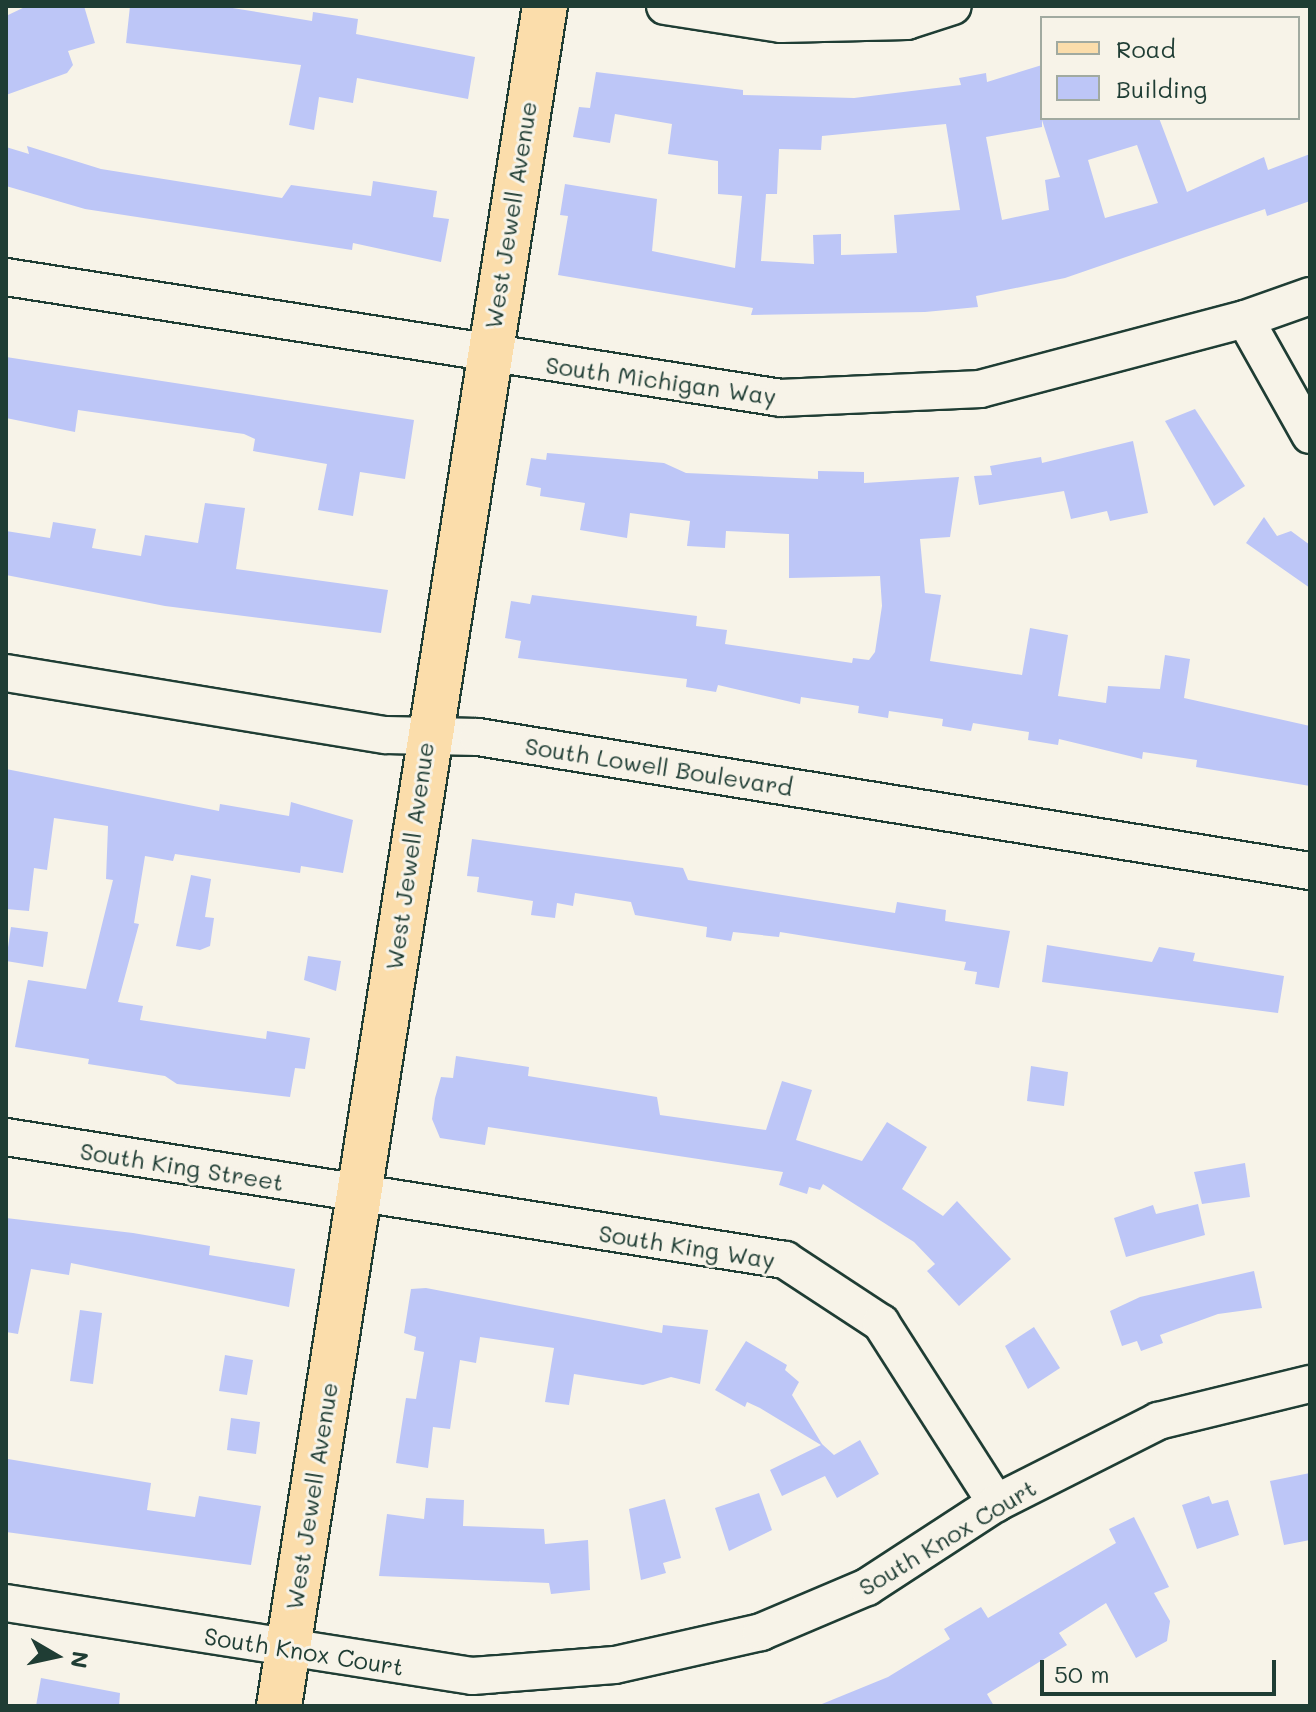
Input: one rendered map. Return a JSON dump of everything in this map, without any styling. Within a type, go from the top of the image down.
[{"type":"main road","name":"West Jewell Avenue","points":[[279,1706],[359,1195],[426,735],[545,6]]},
{"type":"street","points":[[665,6],[781,24],[907,21],[953,6]]},
{"type":"street","name":"South Michigan Way","points":[[6,277],[487,355],[781,398],[980,389],[1245,319],[1310,296]]},
{"type":"street","points":[[1245,319],[1310,435]]},
{"type":"street","name":"South Lowell Boulevard","points":[[6,673],[386,735],[478,737],[1310,871]]},
{"type":"street","name":"South King Street","points":[[6,1137],[359,1195]]},
{"type":"street","name":"South King Way","points":[[359,1195],[785,1260],[881,1323],[996,1503]]},
{"type":"street","name":"South Knox Court","points":[[6,1603],[287,1650],[472,1676],[615,1665],[788,1621],[867,1587],[996,1503],[1158,1421],[1310,1384]]},
{"type":"building","points":[[27,6],[84,6],[95,43],[68,51],[73,65],[67,73],[6,95],[6,16]]},
{"type":"building","points":[[130,6],[220,6],[312,21],[313,12],[358,19],[356,34],[475,57],[468,99],[357,78],[353,103],[319,97],[314,130],[289,125],[301,65],[126,43]]},
{"type":"building","points":[[1040,66],[1040,120],[1042,120],[1160,120],[1187,192],[1264,157],[1268,170],[1310,154],[1310,201],[1267,216],[1265,209],[1065,278],[976,296],[978,307],[925,312],[751,315],[753,308],[558,275],[568,216],[560,215],[565,184],[657,199],[652,251],[735,268],[742,196],[718,194],[718,161],[668,154],[672,124],[615,114],[610,143],[573,137],[579,107],[590,108],[596,72],[743,90],[743,95],[854,98],[961,85],[959,78],[986,73],[987,82]],"holes":[[[1042,120],[1060,177],[1045,180],[1049,210],[1002,220],[986,137],[1042,127]],[[946,124],[960,210],[894,215],[897,253],[841,255],[841,234],[813,235],[814,264],[761,261],[766,194],[777,194],[779,149],[821,150],[822,136]],[[1137,145],[1158,203],[1105,218],[1088,160]]]},
{"type":"building","points":[[27,146],[101,169],[282,198],[291,185],[371,196],[373,181],[437,191],[433,217],[449,219],[441,262],[353,243],[352,250],[85,209],[6,186],[6,147],[29,154]]},
{"type":"building","points":[[6,357],[414,420],[405,479],[360,472],[353,516],[318,510],[327,464],[253,451],[255,439],[244,434],[78,410],[75,432],[6,418]]},
{"type":"building","points":[[1195,409],[1245,486],[1214,506],[1165,421]]},
{"type":"building","points":[[1133,441],[1148,513],[1110,521],[1107,511],[1071,519],[1064,491],[979,505],[974,476],[992,475],[990,466],[1041,457],[1042,463]]},
{"type":"building","points":[[547,453],[664,463],[686,473],[818,479],[818,471],[864,472],[864,483],[959,477],[950,537],[920,539],[925,593],[941,595],[930,661],[1022,675],[1030,628],[1068,635],[1058,696],[1106,703],[1108,686],[1160,689],[1165,655],[1190,659],[1184,698],[1310,726],[1310,786],[1196,767],[1197,760],[1143,752],[1142,759],[1059,739],[1058,745],[1028,740],[1029,732],[973,723],[971,731],[942,726],[943,719],[889,711],[888,718],[858,713],[859,706],[801,697],[800,704],[718,685],[716,692],[686,687],[687,679],[518,658],[521,641],[505,638],[511,601],[530,604],[532,595],[697,616],[696,626],[727,630],[725,644],[852,663],[853,658],[869,660],[875,652],[882,606],[880,576],[789,578],[789,534],[726,531],[725,548],[687,546],[690,521],[630,513],[627,538],[580,530],[585,503],[540,496],[541,488],[526,485],[531,458],[546,460]]},
{"type":"building","points":[[205,503],[245,508],[236,569],[388,590],[381,633],[165,606],[6,575],[6,531],[50,538],[53,522],[96,529],[92,548],[141,556],[145,535],[198,543]]},
{"type":"building","points":[[1264,517],[1277,536],[1291,531],[1310,545],[1310,588],[1246,543]]},
{"type":"building","points":[[6,769],[219,811],[220,804],[289,816],[291,802],[353,820],[343,873],[301,866],[300,873],[175,854],[173,861],[145,856],[134,923],[139,924],[118,1002],[143,1006],[140,1020],[266,1039],[267,1031],[310,1038],[305,1069],[295,1068],[290,1097],[177,1084],[165,1076],[88,1064],[89,1059],[15,1047],[28,980],[86,989],[113,880],[106,879],[108,826],[54,818],[47,870],[34,868],[29,911],[6,909]]},
{"type":"building","points":[[472,839],[683,868],[688,880],[895,913],[897,902],[946,910],[945,921],[1010,931],[999,988],[975,984],[977,972],[964,970],[966,962],[780,932],[779,937],[733,932],[731,941],[706,937],[707,927],[635,915],[631,902],[575,893],[573,906],[557,903],[555,918],[531,915],[533,901],[477,892],[479,877],[467,876]]},
{"type":"building","points":[[191,875],[211,879],[205,917],[214,918],[210,946],[200,950],[176,946]]},
{"type":"building","points":[[11,927],[48,932],[43,967],[6,961]]},
{"type":"building","points":[[1047,945],[1152,962],[1159,947],[1195,953],[1193,961],[1284,976],[1278,1013],[1042,982]]},
{"type":"building","points":[[308,956],[341,961],[336,991],[304,980]]},
{"type":"building","points":[[456,1056],[529,1067],[528,1076],[657,1097],[660,1115],[766,1130],[782,1081],[812,1090],[796,1140],[862,1161],[887,1122],[927,1147],[902,1189],[943,1216],[957,1201],[1011,1259],[959,1306],[927,1271],[935,1264],[914,1242],[823,1184],[820,1190],[809,1187],[807,1194],[779,1185],[783,1172],[488,1127],[485,1145],[440,1138],[432,1119],[435,1098],[441,1077],[453,1078]]},
{"type":"building","points":[[1031,1066],[1068,1072],[1064,1106],[1027,1101]]},
{"type":"building","points":[[1245,1163],[1250,1197],[1202,1204],[1194,1172]]},
{"type":"building","points":[[1198,1204],[1205,1235],[1126,1257],[1114,1218],[1153,1205],[1156,1214]]},
{"type":"building","points":[[6,1218],[133,1233],[210,1246],[209,1255],[295,1269],[289,1307],[71,1263],[69,1275],[31,1269],[18,1334],[6,1332]]},
{"type":"building","points":[[1254,1271],[1262,1308],[1218,1314],[1160,1335],[1163,1343],[1141,1351],[1137,1341],[1122,1346],[1110,1311],[1140,1297]]},
{"type":"building","points":[[426,1288],[662,1333],[663,1325],[708,1330],[700,1384],[671,1377],[643,1385],[574,1374],[569,1405],[545,1402],[554,1348],[480,1337],[476,1363],[460,1360],[450,1429],[433,1427],[428,1468],[396,1463],[406,1398],[416,1399],[424,1352],[414,1350],[416,1337],[404,1333],[411,1289]]},
{"type":"building","points":[[80,1310],[102,1313],[93,1384],[70,1381]]},
{"type":"building","points":[[1034,1327],[1060,1368],[1028,1389],[1005,1346]]},
{"type":"building","points":[[746,1341],[787,1365],[785,1370],[799,1382],[792,1395],[822,1444],[834,1455],[860,1440],[879,1474],[837,1498],[825,1476],[782,1496],[770,1470],[821,1445],[760,1408],[747,1402],[745,1407],[715,1390]]},
{"type":"building","points":[[225,1355],[253,1360],[247,1395],[219,1391]]},
{"type":"building","points":[[231,1418],[260,1422],[256,1454],[227,1450]]},
{"type":"building","points":[[8,1459],[151,1483],[147,1510],[195,1517],[199,1496],[261,1506],[251,1565],[6,1532]]},
{"type":"building","points":[[1310,1473],[1310,1540],[1284,1545],[1270,1481]]},
{"type":"building","points":[[759,1493],[772,1530],[729,1551],[715,1508]]},
{"type":"building","points":[[1209,1496],[1212,1504],[1228,1500],[1239,1535],[1197,1549],[1182,1505]]},
{"type":"building","points":[[426,1498],[464,1500],[463,1526],[544,1529],[545,1544],[588,1540],[590,1590],[551,1594],[549,1583],[379,1576],[387,1514],[424,1519]]},
{"type":"building","points":[[665,1499],[681,1558],[663,1563],[666,1573],[641,1580],[629,1509]]},
{"type":"building","points":[[1134,1517],[1169,1587],[1154,1593],[1170,1621],[1167,1641],[1136,1658],[1106,1603],[1059,1633],[1067,1645],[987,1694],[994,1706],[817,1706],[888,1677],[950,1639],[944,1629],[981,1607],[988,1618],[1116,1543],[1109,1529]]},
{"type":"building","points":[[41,1678],[120,1693],[119,1706],[36,1706]]}]
